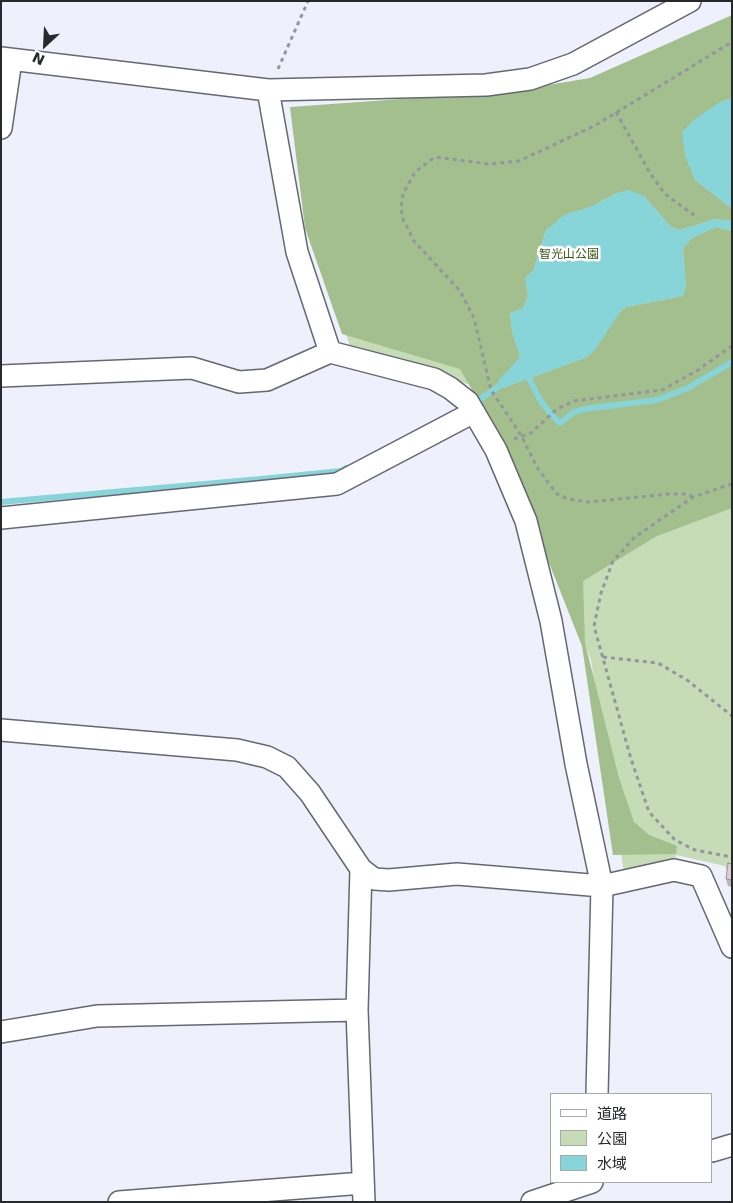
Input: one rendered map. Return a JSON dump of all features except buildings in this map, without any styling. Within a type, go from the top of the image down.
[{"type":"street","points":[[1,128],[6,59],[268,90],[486,85],[530,79],[573,64],[690,1]]},
{"type":"street","points":[[268,90],[297,252],[330,352]]},
{"type":"street","points":[[1,376],[192,368],[239,382],[267,380],[330,352],[434,379],[471,407],[496,450],[526,521],[551,621],[576,764],[602,886],[597,1093]]},
{"type":"street","points":[[1,518],[337,484],[471,407]]},
{"type":"street","points":[[1,730],[237,750],[267,757],[287,768],[310,793],[361,869],[374,879],[389,880],[457,874],[602,886],[674,870],[701,876],[732,947]]},
{"type":"street","points":[[119,1202],[363,1192],[357,1010],[361,869]]},
{"type":"street","points":[[1,1032],[97,1016],[357,1010]]},
{"type":"street","points":[[713,1151],[732,1145]]},
{"type":"street","points":[[532,1202],[589,1183]]},
{"type":"path","points":[[268,90],[308,1]]},
{"type":"path","points":[[693,497],[687,494],[669,494],[607,501],[568,499],[557,494],[538,469],[521,435],[492,391],[474,318],[460,291],[414,241],[403,219],[401,208],[403,194],[415,172],[435,156],[489,164],[518,161],[568,140],[732,42]]},
{"type":"path","points":[[616,112],[664,194],[698,218]]},
{"type":"path","points":[[496,450],[521,435],[531,432],[557,409],[574,402],[662,390],[698,370],[732,346]]},
{"type":"path","points":[[732,484],[693,497],[635,537],[613,561],[601,593],[594,626],[631,759],[649,812],[675,840],[695,850],[732,857]]},
{"type":"path","points":[[602,657],[658,663],[687,680],[732,716]]},
{"type":"green space","name":"智光山公園","points":[[732,15],[732,98],[720,102],[695,180],[732,209],[732,221],[715,219],[680,230],[671,227],[644,196],[617,193],[546,230],[533,271],[525,278],[528,296],[523,308],[510,313],[512,331],[520,357],[503,388],[587,357],[626,307],[674,298],[686,287],[683,248],[692,238],[716,227],[732,231],[732,508],[657,536],[583,581],[585,643],[619,778],[634,822],[649,835],[677,846],[676,854],[613,855],[582,646],[499,437],[460,369],[342,334],[305,228],[290,107],[512,91],[590,78]]},
{"type":"green space","name":"智光山公園","points":[[732,25],[732,884],[725,866],[676,855],[673,866],[624,873],[591,660],[508,448],[471,385],[352,351],[312,243],[602,82]]},
{"type":"water","points":[[732,98],[732,209],[695,180],[685,156],[682,132],[696,118],[720,102]]},
{"type":"water","points":[[629,190],[644,196],[671,227],[680,230],[715,219],[732,221],[732,231],[716,227],[692,238],[683,248],[686,287],[683,296],[626,307],[621,311],[588,357],[503,388],[498,381],[520,357],[512,331],[510,313],[523,308],[528,296],[525,278],[533,271],[546,230],[564,215],[592,206],[617,193]]},
{"type":"waterway","points":[[552,415],[560,423],[574,412],[584,409],[657,400],[688,388],[732,362]]},
{"type":"waterway","points":[[529,378],[540,400],[550,413]]},
{"type":"waterway","points":[[473,404],[501,385]]},
{"type":"waterway","points":[[1,502],[261,479],[341,471],[346,468]]}]
